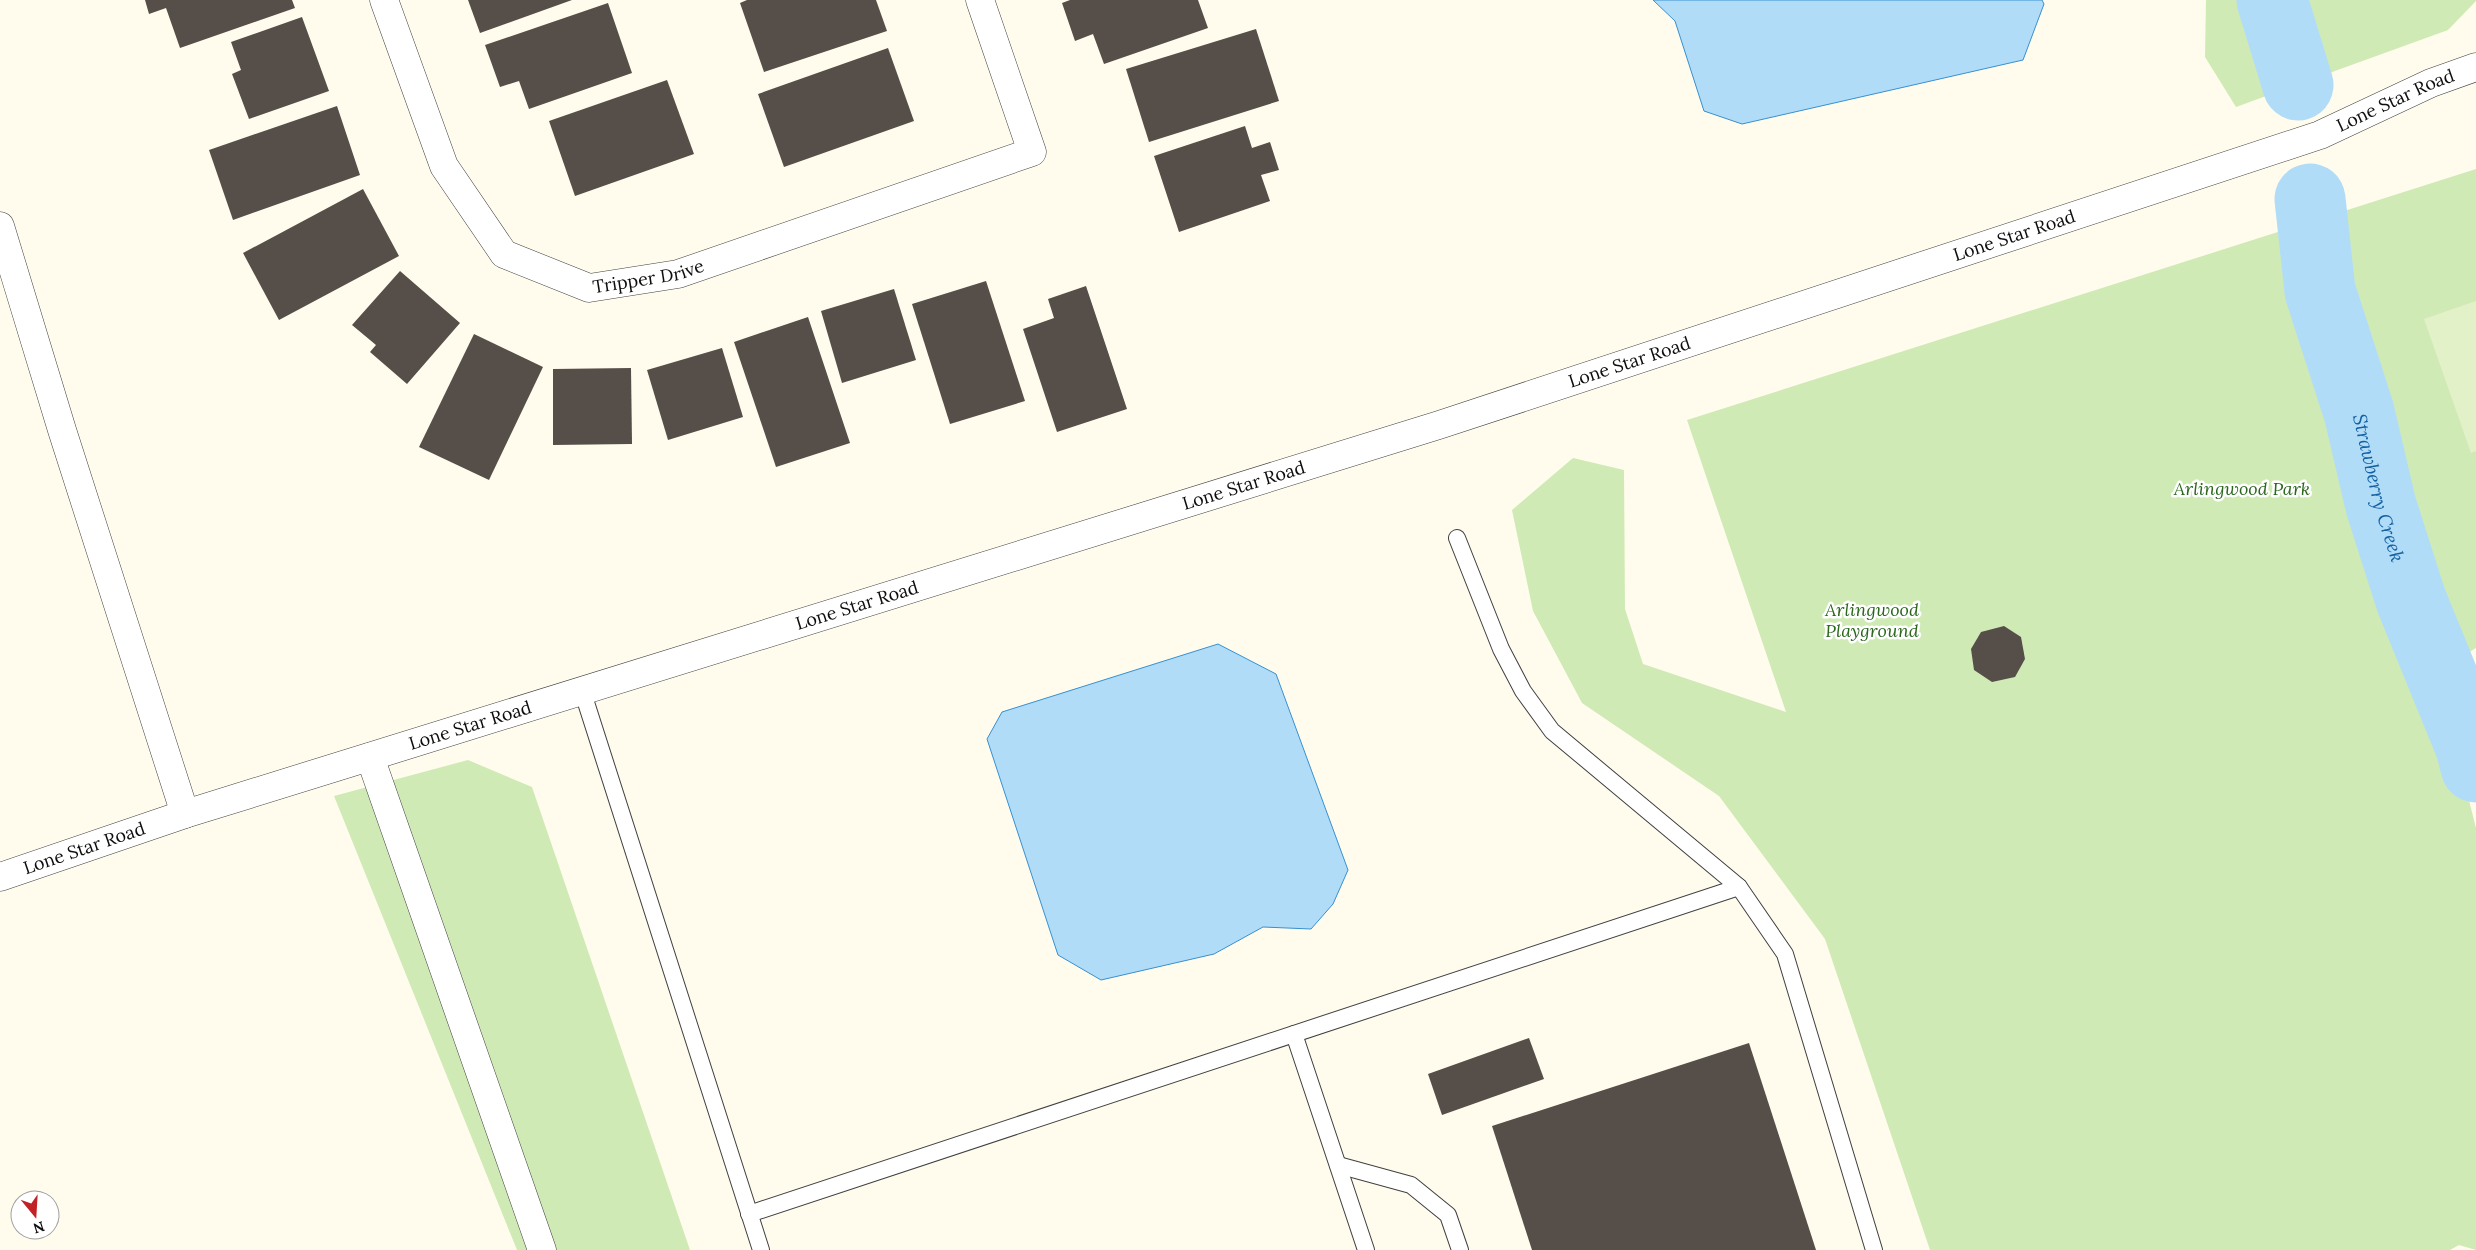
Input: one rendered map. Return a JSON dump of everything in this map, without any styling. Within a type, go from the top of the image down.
[{"type":"street","name":"Tripper Drive","points":[[384,0],[444,166],[504,254],[589,288],[678,274],[1032,152],[980,0]]},
{"type":"street","name":"Lone Star Road","points":[[0,877],[185,814],[1439,425],[2320,135],[2431,83],[2476,66]]},
{"type":"street","points":[[0,226],[62,430],[185,814]]},
{"type":"street","points":[[370,756],[542,1250]]},
{"type":"lane","points":[[1457,538],[1501,649],[1523,691],[1552,731],[1739,888],[1785,954],[1874,1250]]},
{"type":"lane","points":[[582,690],[761,1250]]},
{"type":"lane","points":[[749,1214],[1739,888]]},
{"type":"lane","points":[[1294,1034],[1366,1250]]},
{"type":"lane","points":[[1338,1165],[1411,1185],[1448,1215],[1460,1250]]},
{"type":"green space","points":[[2206,0],[2476,1],[2448,30],[2236,107],[2205,57]]},
{"type":"green space","points":[[2476,169],[2476,648],[2426,678],[2456,749],[2476,828],[2476,1250],[2459,1245],[2450,1250],[1930,1250],[1825,939],[1719,796],[1582,703],[1533,611],[1512,510],[1573,458],[1624,470],[1625,609],[1643,664],[1786,712],[1687,420]]},
{"type":"green space","points":[[2476,301],[2476,451],[2471,453],[2424,319]]},
{"type":"green space","points":[[468,760],[532,787],[690,1250],[517,1250],[334,796]]},
{"type":"water","points":[[1653,0],[2042,0],[2044,4],[2023,60],[1742,124],[1704,111],[1675,21]]},
{"type":"water","points":[[1218,644],[1276,674],[1348,870],[1333,904],[1311,929],[1263,927],[1214,954],[1101,980],[1058,955],[987,739],[1002,712]]},
{"type":"building","points":[[145,0],[292,0],[295,8],[180,48],[166,8],[149,14]]},
{"type":"building","points":[[468,0],[572,0],[480,33]]},
{"type":"building","points":[[747,0],[876,0],[887,31],[764,72],[740,3]]},
{"type":"building","points":[[1070,0],[1198,0],[1208,28],[1104,64],[1093,34],[1075,41],[1062,3]]},
{"type":"building","points":[[608,3],[632,73],[529,109],[519,81],[500,87],[485,45]]},
{"type":"building","points":[[302,17],[329,91],[249,119],[232,74],[241,70],[231,42]]},
{"type":"building","points":[[1256,29],[1279,101],[1149,142],[1126,69]]},
{"type":"building","points":[[888,48],[914,121],[784,167],[758,94]]},
{"type":"building","points":[[667,80],[694,154],[575,196],[549,121]]},
{"type":"building","points":[[337,106],[360,175],[233,220],[209,150]]},
{"type":"building","points":[[1245,126],[1252,148],[1270,142],[1279,170],[1261,175],[1270,201],[1179,232],[1154,156]]},
{"type":"building","points":[[363,189],[399,256],[279,320],[243,253]]},
{"type":"building","points":[[400,271],[460,323],[407,384],[370,352],[376,345],[352,325]]},
{"type":"building","points":[[986,281],[1025,401],[950,424],[912,304]]},
{"type":"building","points":[[1086,286],[1127,409],[1057,432],[1023,329],[1054,318],[1048,299]]},
{"type":"building","points":[[894,289],[916,360],[842,383],[821,311]]},
{"type":"building","points":[[808,317],[850,443],[776,467],[734,342]]},
{"type":"building","points":[[474,334],[543,367],[489,480],[419,447]]},
{"type":"building","points":[[722,348],[743,417],[668,440],[647,370]]},
{"type":"building","points":[[631,368],[632,444],[553,445],[553,369]]},
{"type":"building","points":[[2004,626],[2021,637],[2025,659],[2015,677],[1992,682],[1974,670],[1971,649],[1981,632]]},
{"type":"building","points":[[1529,1038],[1544,1079],[1442,1115],[1428,1074]]},
{"type":"building","points":[[1749,1043],[1816,1250],[1532,1250],[1492,1126]]},
{"type":"waterway","name":"Strawberry Creek","points":[[2272,0],[2298,85]]},
{"type":"waterway","name":"Strawberry Creek","points":[[2310,199],[2320,291],[2359,412],[2381,506],[2411,600],[2471,747],[2476,767]]},
{"type":"park label","name":"Arlingwood Park","points":[[2242,489]]},
{"type":"park label","name":"Arlingwood Playground","points":[[1872,620]]}]
